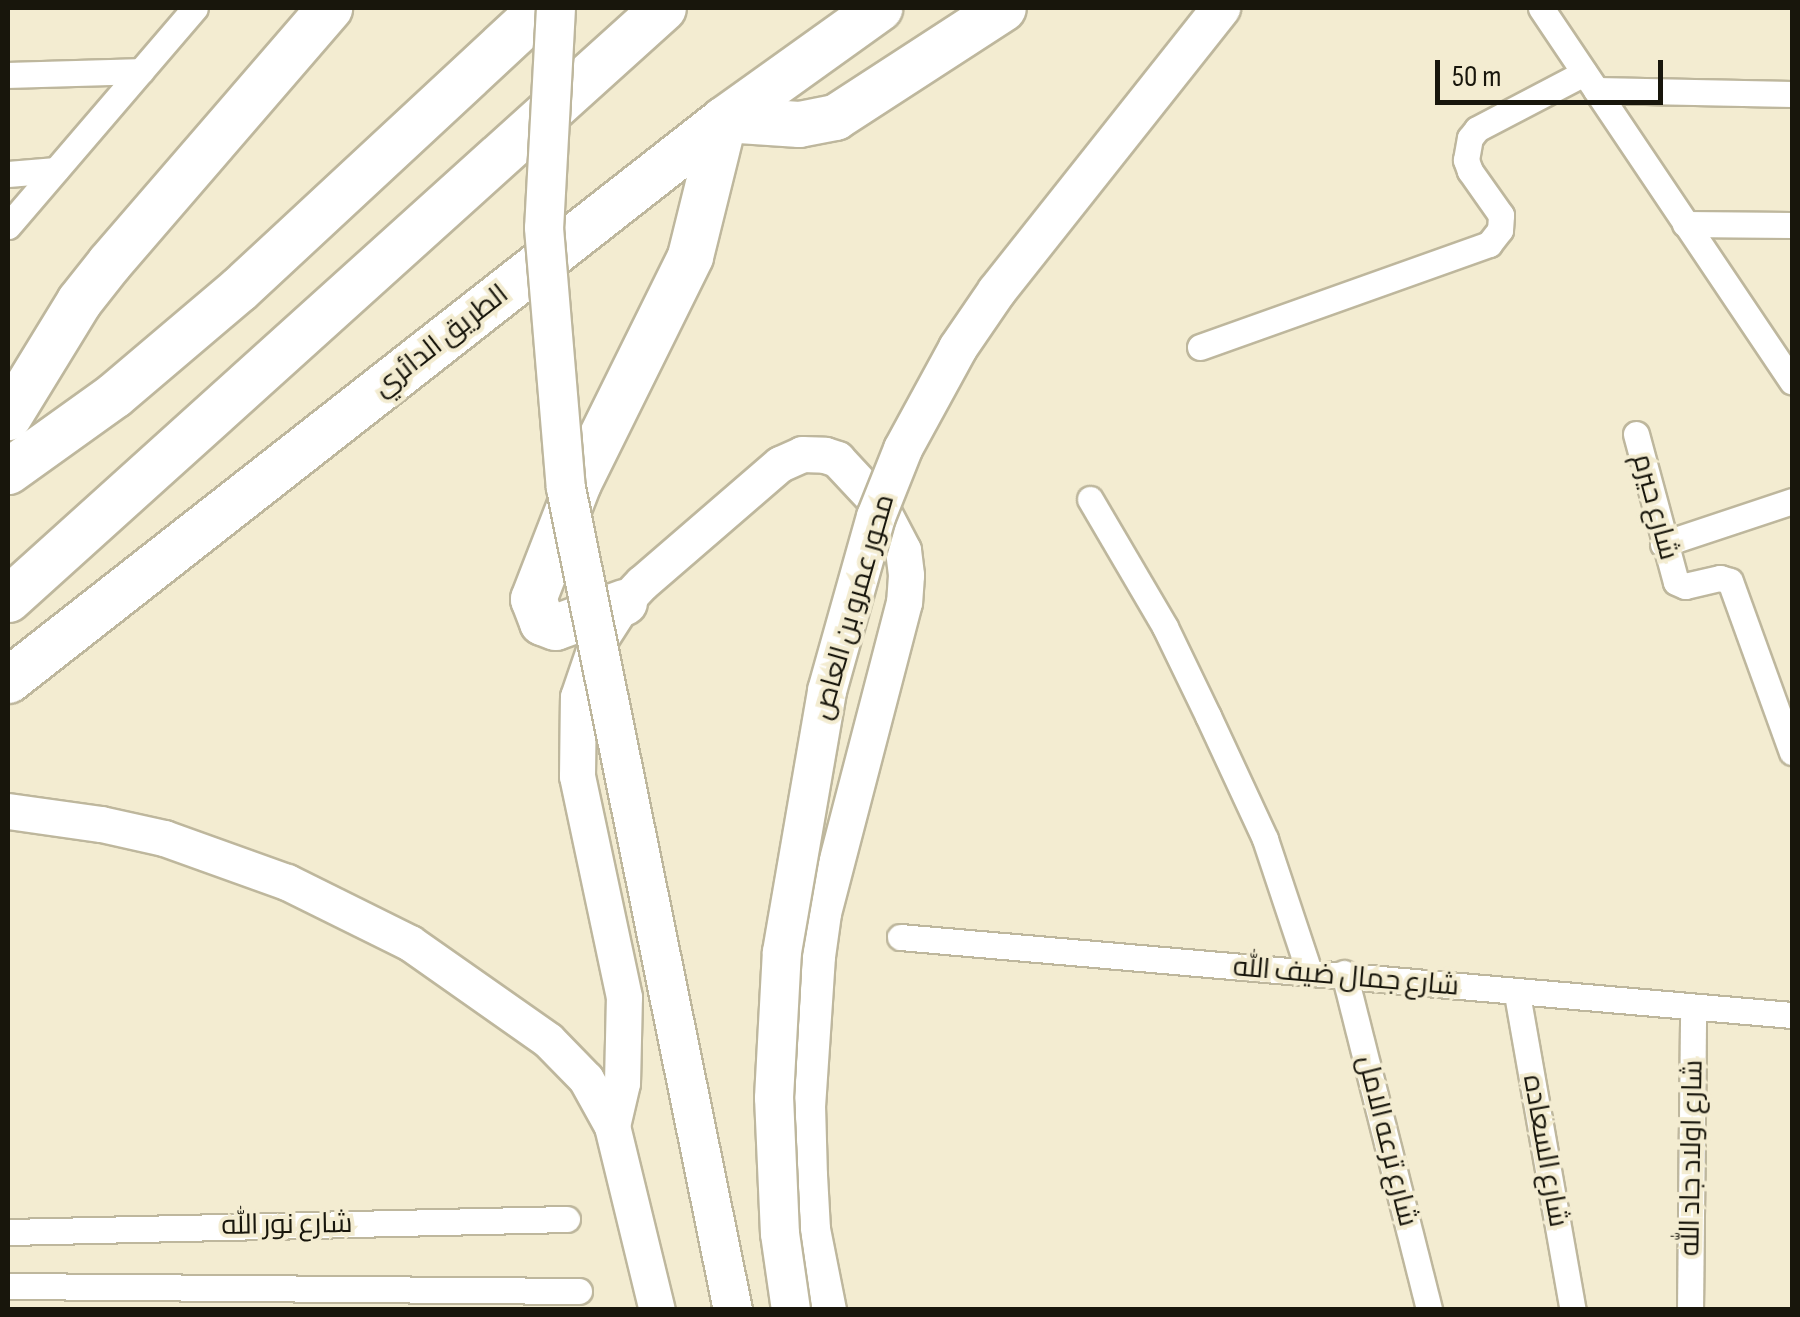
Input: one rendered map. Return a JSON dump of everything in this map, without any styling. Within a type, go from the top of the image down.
[{"type":"highway","points":[[291,47],[314,8]]},
{"type":"highway","points":[[8,417],[89,288],[291,47],[329,8]]},
{"type":"highway","points":[[8,472],[114,395],[224,301],[540,8]]},
{"type":"highway","points":[[8,599],[663,8]]},
{"type":"highway","name":"الطريق الدائري","points":[[8,680],[724,118],[879,8]]},
{"type":"highway","points":[[624,602],[555,628],[542,622],[533,598],[578,483],[690,256],[724,118],[799,124],[834,117],[1003,8]]},
{"type":"main road","points":[[556,8],[544,228],[566,488],[733,1310]]},
{"type":"main road","name":"محور عمرو بن العاص","points":[[791,1310],[780,1234],[774,1098],[782,952],[827,691],[876,517],[903,449],[958,348],[1019,263],[1221,8]]},
{"type":"street","points":[[8,226],[195,8]]},
{"type":"street","points":[[1541,8],[1686,224],[1781,349],[1792,382]]},
{"type":"street","points":[[8,76],[141,71]]},
{"type":"street","points":[[1200,347],[1489,244],[1500,230],[1501,215],[1466,160],[1470,138],[1477,128],[1590,81],[1792,94]]},
{"type":"street","points":[[8,174],[56,170]]},
{"type":"street","points":[[1686,224],[1792,225]]},
{"type":"street","name":"شارع حيرم","points":[[1636,434],[1663,544],[1680,585],[1720,578],[1730,581],[1792,752]]},
{"type":"street","points":[[612,1126],[623,1069],[624,997],[578,776],[575,724],[595,647],[624,602],[780,464],[802,454],[836,459],[880,504],[903,550],[904,602],[822,912],[806,1105],[812,1229],[828,1310]]},
{"type":"street","points":[[1090,499],[1165,626],[1208,716],[1265,840],[1310,974]]},
{"type":"street","points":[[1663,544],[1792,501]]},
{"type":"street","points":[[8,811],[101,824],[226,857],[350,911],[410,943],[548,1040],[586,1079],[612,1126],[656,1310]]},
{"type":"street","name":"شارع جمال ضيف الله","points":[[900,937],[1310,974],[1344,973],[1517,994],[1792,1015]]},
{"type":"street","name":"شارع ترعه الامل","points":[[1344,973],[1429,1310]]},
{"type":"street","name":"شارع السعاده","points":[[1517,994],[1573,1310]]},
{"type":"street","name":"شارع اولاد جاد الله","points":[[1690,1310],[1693,1007]]},
{"type":"street","name":"شارع نور الله","points":[[8,1232],[568,1219]]},
{"type":"street","points":[[8,1286],[579,1291]]}]
